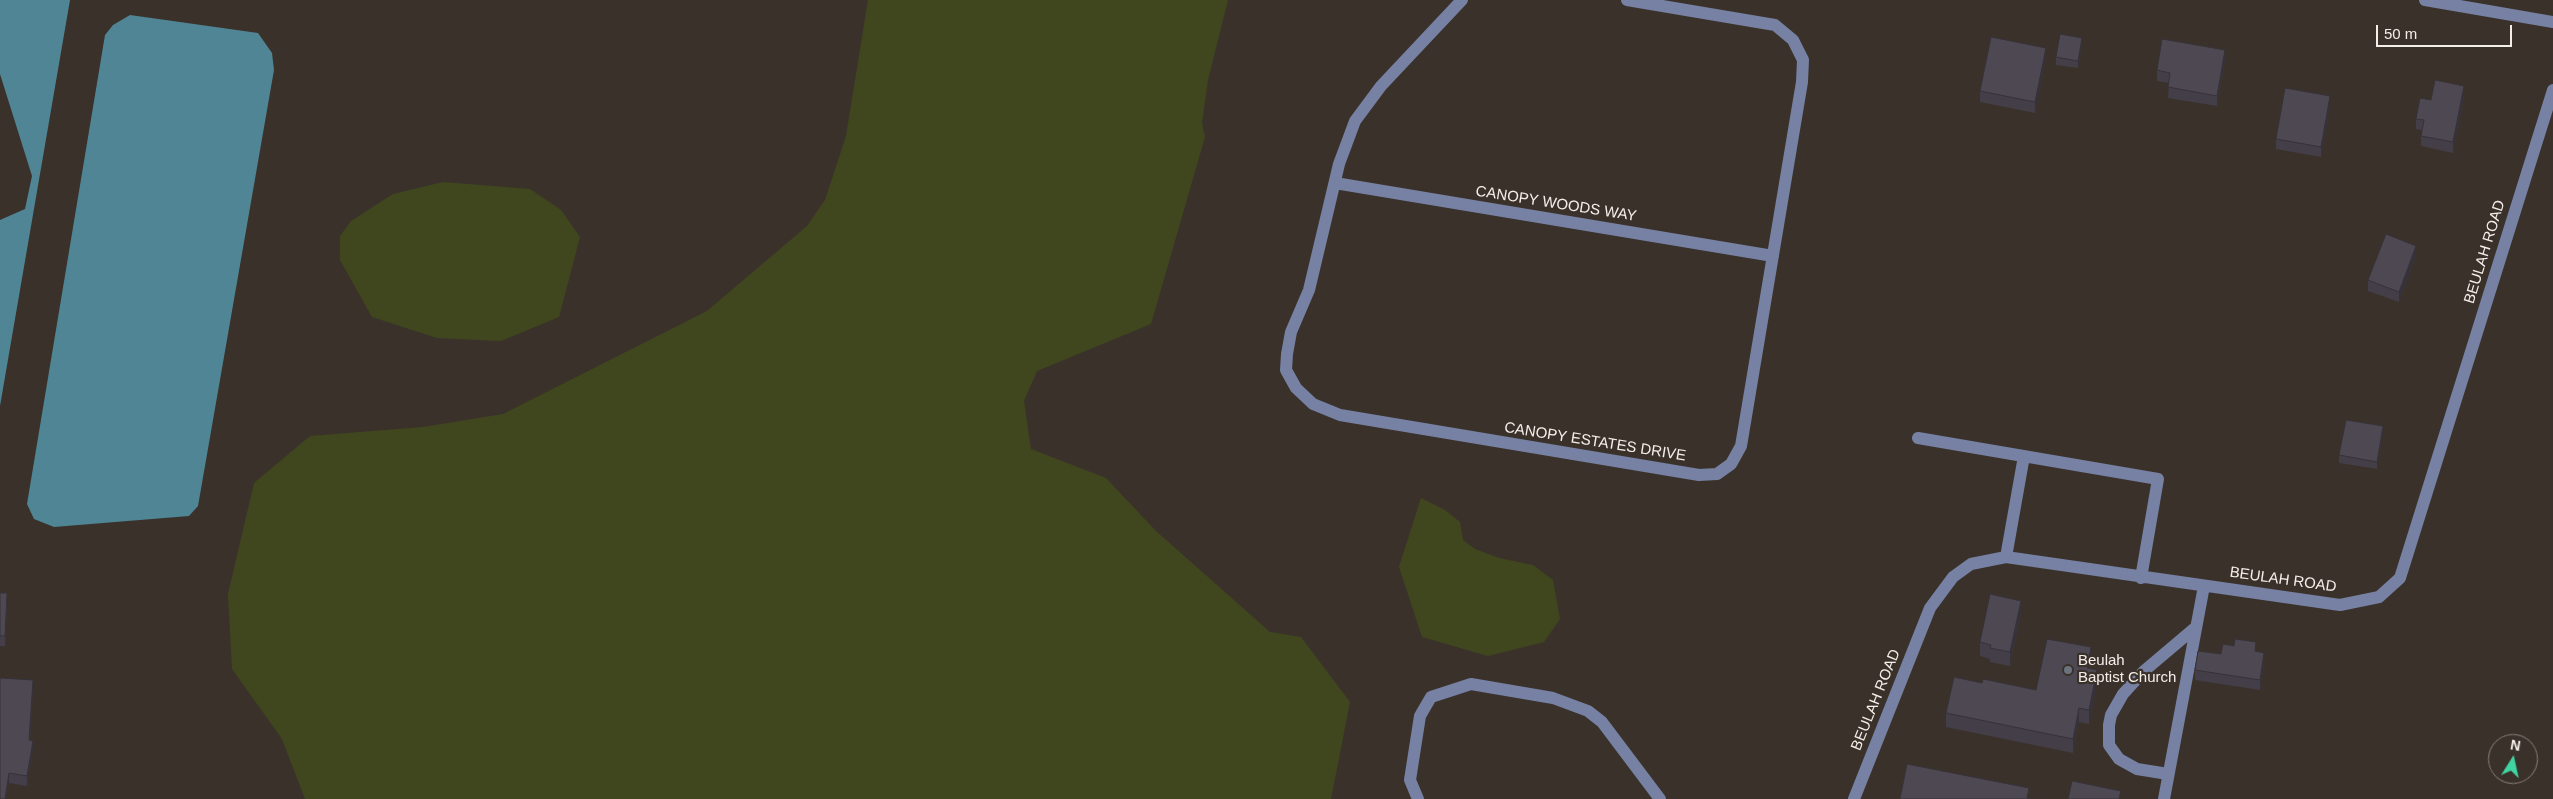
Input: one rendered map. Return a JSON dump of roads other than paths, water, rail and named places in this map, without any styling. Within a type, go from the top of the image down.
[{"type":"street","name":"CANOPY ESTATES DRIVE","points":[[1462,0],[1381,86],[1355,121],[1339,164],[1309,290],[1291,332],[1286,370],[1296,388],[1313,404],[1340,415],[1699,475],[1717,474],[1731,464],[1741,446],[1802,82],[1803,60],[1793,40],[1775,25],[1627,0]]},
{"type":"street","points":[[2425,0],[2553,22]]},
{"type":"street","name":"BEULAH ROAD","points":[[1854,799],[1930,608],[1953,577],[1971,564],[2006,557],[2141,578],[2340,605],[2379,597],[2400,578],[2553,90]]},
{"type":"street","name":"CANOPY WOODS WAY","points":[[1335,183],[1773,256]]},
{"type":"street","points":[[1918,438],[2158,479],[2141,578]]},
{"type":"street","points":[[2006,557],[2024,456]]},
{"type":"street","points":[[2164,799],[2204,586]]},
{"type":"street","points":[[2168,774],[2136,769],[2119,759],[2109,744],[2109,725],[2111,715],[2123,694],[2144,671],[2196,628]]},
{"type":"street","points":[[1418,799],[1410,780],[1420,716],[1431,697],[1471,684],[1553,698],[1588,711],[1602,722],[1660,799]]},
{"type":"water","points":[[0,0],[70,0],[0,406],[0,220],[25,209],[32,176],[0,74]]},
{"type":"water","points":[[130,15],[258,33],[272,53],[274,70],[198,506],[189,516],[54,527],[34,519],[27,504],[105,35],[113,25]]},
{"type":"place","name":"Beulah Baptist Church","points":[[2068,670]]}]
